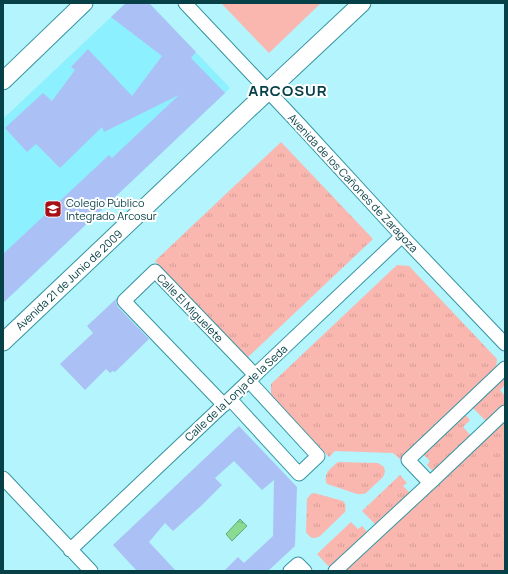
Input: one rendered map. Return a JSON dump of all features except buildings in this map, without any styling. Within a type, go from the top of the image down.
[{"type":"main road","points":[[3,81],[84,3]]},
{"type":"main road","name":"Avenida 21 de Junio de 2009","points":[[3,342],[362,3]]},
{"type":"street","name":"Avenida de los Cañones de Zaragoza","points":[[185,3],[402,236],[505,344]]},
{"type":"street","name":"Calle de la Lonja de la Seda","points":[[70,550],[402,236]]},
{"type":"street","name":"Calle El Miguelete","points":[[155,271],[252,378],[318,456],[299,474],[227,402],[124,301],[155,271]]},
{"type":"street","points":[[430,483],[408,460],[505,368]]},
{"type":"street","points":[[335,571],[505,412]]},
{"type":"street","points":[[3,478],[91,571]]},
{"type":"street","points":[[290,571],[298,564],[305,571]]},
{"type":"shaded area","name":"Colegio Público Integrado Arcosur","points":[[126,3],[149,3],[230,88],[3,303],[3,119]]},
{"type":"green space","points":[[221,3],[321,3],[269,53]]},
{"type":"green space","points":[[281,142],[373,239],[247,358],[155,261]]},
{"type":"green space","points":[[397,265],[409,266],[497,359],[496,370],[401,460],[393,453],[335,451],[329,457],[271,396],[271,384]]},
{"type":"green space","points":[[504,378],[505,385],[500,390],[505,396],[505,405],[487,422],[472,407]]},
{"type":"green space","points":[[465,414],[470,420],[463,427],[471,436],[434,472],[427,465],[430,461],[423,454]]},
{"type":"green space","points":[[505,418],[505,571],[344,571]]},
{"type":"green space","points":[[338,462],[378,463],[384,467],[385,472],[383,477],[366,493],[357,494],[327,484],[326,474]]},
{"type":"green space","points":[[400,475],[407,483],[403,486],[411,494],[377,526],[362,511]]},
{"type":"green space","points":[[314,493],[343,501],[346,508],[345,512],[320,536],[314,538],[310,537],[306,532],[307,499]]},
{"type":"green space","points":[[351,522],[358,529],[362,526],[369,534],[331,569],[317,554]]},
{"type":"water","points":[[240,519],[247,526],[232,541],[226,534]]},
{"type":"place","name":"Colegio Público Integrado Arcosur","points":[[53,209]]},
{"type":"district","name":"ARCOSUR","points":[[288,91]]}]
